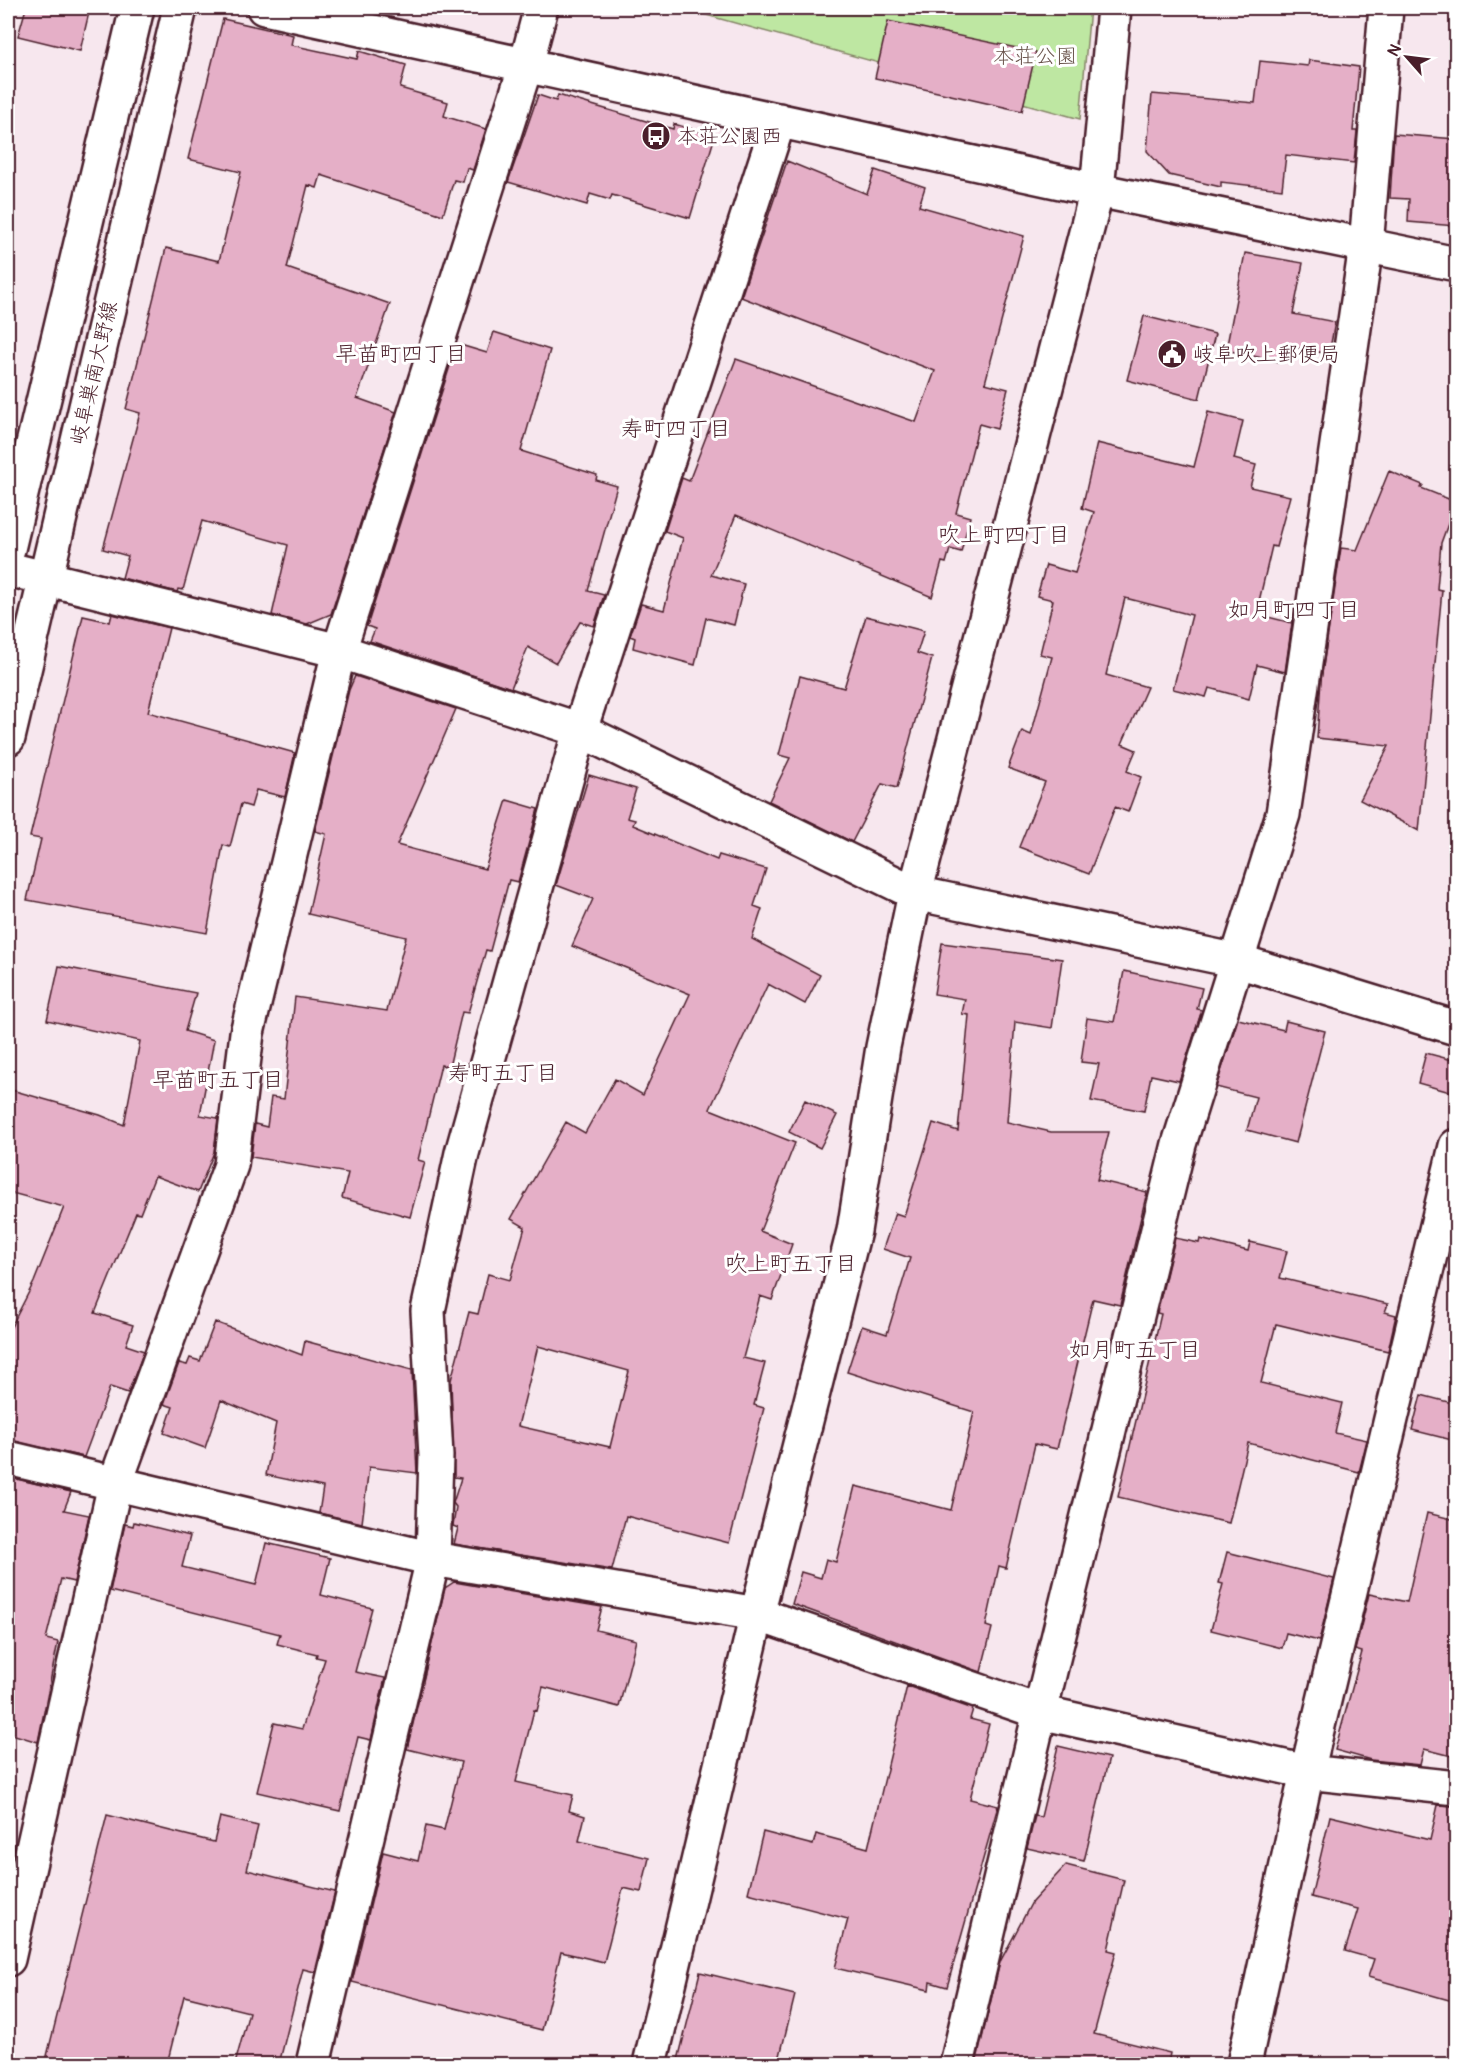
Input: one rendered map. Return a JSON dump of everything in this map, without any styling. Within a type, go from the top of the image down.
[{"type":"street","name":"岐阜巣南大野線","points":[[8,549],[137,8]]},
{"type":"street","name":"岐阜巣南大野線","points":[[8,738],[180,8]]},
{"type":"street","points":[[264,8],[1097,190],[1456,264]]},
{"type":"street","points":[[8,1959],[115,1484],[231,1165],[247,1033],[339,651],[526,65],[541,8]]},
{"type":"street","points":[[650,2064],[757,1614],[854,1231],[883,1047],[915,893],[1097,190],[1114,8]]},
{"type":"street","points":[[957,2064],[1040,1712],[1179,1144],[1283,814],[1366,246],[1386,8]]},
{"type":"street","points":[[314,2064],[433,1559],[436,1456],[428,1311],[462,1153],[580,730],[779,120]]},
{"type":"street","points":[[8,569],[339,651],[580,730],[915,893],[1238,961],[1456,1028]]},
{"type":"street","points":[[1244,2064],[1307,1772],[1456,1146]]},
{"type":"street","points":[[8,1458],[433,1559],[757,1614],[1040,1712],[1307,1772],[1456,1788]]},
{"type":"green space","name":"本荘公園","points":[[681,8],[1090,8],[1080,119]]},
{"type":"building","points":[[26,8],[90,8],[80,51],[18,36]]},
{"type":"building","points":[[223,19],[293,35],[291,45],[357,59],[359,51],[406,65],[400,88],[448,102],[444,116],[486,129],[473,170],[467,168],[463,182],[454,180],[443,215],[321,175],[317,188],[308,185],[287,268],[390,304],[357,398],[396,412],[331,614],[307,624],[272,615],[288,545],[202,521],[183,590],[178,589],[177,592],[122,578],[128,556],[103,549],[140,413],[126,409],[166,248],[219,261],[241,172],[188,159]]},
{"type":"building","points":[[888,21],[1036,52],[1022,111],[875,78]]},
{"type":"building","points":[[1309,60],[1359,67],[1353,131],[1357,131],[1354,163],[1286,155],[1282,189],[1221,182],[1221,187],[1169,175],[1147,151],[1152,94],[1255,103],[1260,61],[1308,66]]},
{"type":"building","points":[[538,95],[556,101],[558,95],[673,129],[674,124],[715,136],[690,218],[612,195],[610,200],[590,194],[587,205],[508,182]]},
{"type":"building","points":[[1394,134],[1456,139],[1456,226],[1408,222],[1409,199],[1390,198]]},
{"type":"building","points":[[787,161],[867,194],[875,170],[925,187],[919,206],[1024,236],[985,383],[1008,389],[997,429],[979,424],[956,513],[970,517],[961,552],[950,549],[946,563],[942,562],[932,597],[736,515],[711,575],[744,584],[734,625],[706,618],[695,665],[633,648],[635,638],[630,636],[641,604],[664,610],[683,538],[665,531],[682,478],[689,481],[736,359],[916,422],[935,371],[741,297]]},
{"type":"building","points":[[1245,253],[1303,263],[1293,314],[1335,322],[1329,354],[1283,345],[1280,362],[1226,350]]},
{"type":"building","name":"岐阜吹上郵便局","points":[[1144,316],[1215,334],[1199,399],[1127,380]]},
{"type":"building","points":[[494,332],[550,350],[521,451],[597,475],[596,480],[617,486],[588,591],[604,595],[594,626],[580,622],[556,663],[528,647],[511,688],[370,641],[375,629],[367,626],[457,344],[487,353]]},
{"type":"building","points":[[1208,412],[1243,421],[1234,459],[1256,465],[1250,487],[1290,496],[1276,547],[1272,546],[1256,614],[1292,623],[1285,672],[1257,665],[1249,699],[1209,688],[1206,697],[1173,689],[1192,615],[1125,598],[1106,675],[1147,687],[1122,744],[1136,750],[1127,771],[1141,777],[1128,812],[1115,807],[1089,874],[1019,847],[1045,782],[1008,768],[1022,731],[1031,735],[1052,657],[1040,654],[1053,600],[1037,596],[1046,565],[1075,573],[1094,512],[1082,508],[1097,443],[1194,467]]},
{"type":"building","points":[[1389,471],[1423,485],[1421,488],[1456,502],[1441,543],[1437,589],[1442,590],[1419,831],[1360,800],[1389,746],[1317,738],[1321,680],[1341,548],[1357,550]]},
{"type":"building","points":[[112,614],[169,628],[148,712],[295,753],[285,797],[256,790],[251,807],[241,804],[230,847],[223,845],[207,933],[27,900],[41,839],[30,837],[83,616],[110,622]]},
{"type":"building","points":[[866,616],[924,631],[917,653],[932,658],[897,788],[882,784],[852,842],[769,801],[790,758],[779,755],[800,676],[844,688]]},
{"type":"building","points":[[355,676],[456,709],[397,845],[485,869],[507,800],[538,809],[518,882],[509,880],[490,951],[486,950],[468,1013],[462,1012],[449,1067],[441,1065],[418,1160],[425,1162],[410,1217],[342,1198],[348,1173],[251,1157],[255,1124],[267,1127],[271,1097],[284,1099],[295,997],[387,1011],[406,937],[308,914],[326,834],[315,831],[349,690]]},
{"type":"building","points":[[589,775],[636,789],[627,818],[635,820],[633,825],[717,860],[719,855],[766,869],[754,906],[762,909],[752,939],[820,975],[805,1004],[768,984],[710,1109],[795,1143],[760,1231],[792,1244],[772,1300],[760,1296],[743,1358],[765,1363],[754,1405],[764,1408],[729,1543],[626,1516],[612,1570],[454,1544],[458,1528],[453,1526],[456,1507],[453,1503],[461,1478],[454,1477],[451,1380],[469,1312],[478,1314],[488,1274],[510,1280],[525,1227],[511,1219],[566,1122],[585,1133],[615,1079],[643,1095],[690,994],[572,946],[593,899],[556,885]],"holes":[[[538,1346],[629,1371],[610,1447],[518,1426]]]},
{"type":"building","points":[[942,943],[1062,959],[1052,1028],[1015,1022],[1007,1122],[1051,1132],[1109,1132],[1097,1180],[1147,1192],[1120,1305],[1093,1299],[1057,1449],[1035,1444],[1006,1568],[999,1566],[986,1626],[992,1628],[981,1672],[792,1604],[801,1572],[821,1578],[826,1559],[836,1562],[855,1486],[951,1510],[974,1412],[847,1372],[862,1326],[887,1334],[910,1258],[883,1249],[895,1213],[904,1216],[933,1123],[958,1131],[969,1015],[962,1014],[965,999],[934,994]]},
{"type":"building","points":[[59,966],[196,993],[185,1031],[214,1040],[200,1115],[218,1118],[214,1152],[198,1192],[155,1176],[140,1214],[136,1213],[95,1313],[133,1325],[126,1345],[144,1351],[128,1393],[110,1387],[84,1457],[8,1440],[8,1333],[34,1282],[64,1207],[8,1192],[8,1089],[100,1115],[124,1125],[140,1041],[47,1020]]},
{"type":"building","points":[[1124,971],[1202,988],[1197,1009],[1202,1010],[1179,1081],[1151,1075],[1144,1111],[1091,1101],[1099,1064],[1081,1062],[1087,1018],[1114,1022]]},
{"type":"building","points":[[1238,1019],[1284,1030],[1286,1021],[1325,1031],[1296,1143],[1247,1130],[1256,1097],[1216,1087]]},
{"type":"building","points":[[1426,1053],[1456,1061],[1450,1092],[1418,1083]]},
{"type":"building","points":[[805,1100],[837,1115],[820,1148],[789,1132]]},
{"type":"building","points":[[1175,1238],[1199,1243],[1200,1239],[1248,1251],[1250,1242],[1287,1251],[1280,1278],[1388,1304],[1385,1312],[1396,1315],[1388,1351],[1276,1324],[1261,1383],[1342,1403],[1335,1433],[1367,1440],[1359,1472],[1248,1443],[1229,1523],[1118,1497],[1161,1314],[1157,1313]]},
{"type":"building","points":[[215,1322],[302,1355],[305,1341],[412,1370],[417,1473],[369,1467],[362,1523],[319,1513],[323,1487],[266,1475],[276,1423],[221,1400],[205,1448],[164,1433],[173,1407],[164,1404],[179,1363],[187,1365],[190,1358],[200,1361]]},
{"type":"building","points":[[1421,1395],[1456,1404],[1456,1441],[1412,1430]]},
{"type":"building","points":[[8,1477],[71,1492],[64,1510],[89,1515],[74,1582],[61,1579],[46,1639],[58,1642],[38,1742],[8,1733]]},
{"type":"building","points":[[1427,1513],[1456,1520],[1456,1757],[1424,1749],[1420,1765],[1371,1760],[1335,1750],[1362,1652],[1355,1650],[1369,1594],[1407,1602]]},
{"type":"building","points":[[134,1522],[190,1536],[182,1567],[256,1585],[266,1543],[330,1558],[321,1595],[372,1608],[355,1672],[385,1678],[371,1740],[358,1737],[340,1811],[257,1792],[274,1723],[302,1729],[325,1659],[316,1657],[317,1654],[277,1644],[280,1634],[110,1591],[125,1524],[133,1526]]},
{"type":"building","points":[[1227,1552],[1334,1579],[1319,1641],[1286,1633],[1282,1648],[1211,1630],[1223,1584],[1219,1583]]},
{"type":"building","points":[[454,1582],[602,1607],[596,1630],[636,1640],[619,1707],[543,1687],[537,1711],[534,1710],[516,1782],[573,1795],[569,1811],[585,1816],[579,1841],[649,1858],[641,1892],[623,1888],[604,1962],[561,1952],[542,2030],[352,1982],[383,1852],[418,1861],[426,1826],[444,1830],[461,1762],[407,1749],[445,1588]]},
{"type":"building","points":[[907,1686],[973,1709],[970,1719],[989,1724],[970,1799],[998,1806],[947,1987],[930,1982],[929,1990],[835,1968],[848,1919],[748,1893],[763,1832],[813,1845],[816,1834],[868,1848]]},
{"type":"building","points":[[1058,1746],[1109,1758],[1084,1861],[1027,1848],[1035,1816],[1041,1817]]},
{"type":"building","points":[[1438,1805],[1456,1806],[1456,2002],[1368,1977],[1374,1959],[1345,1951],[1358,1909],[1311,1897],[1330,1816],[1430,1840]]},
{"type":"building","points":[[107,1815],[214,1842],[220,1817],[258,1826],[247,1870],[335,1892],[315,1972],[303,1969],[279,2064],[235,2064],[249,2012],[184,1996],[167,2064],[45,2064]]},
{"type":"building","points":[[1066,1865],[1124,1880],[1108,1950],[1116,1952],[1094,2034],[1170,2053],[1168,2064],[976,2064],[1000,1962],[1032,1902]]},
{"type":"building","points":[[700,1972],[795,1995],[778,2064],[677,2064]]},
{"type":"place","name":"本荘公園西","points":[[656,136]]},
{"type":"place","name":"岐阜吹上郵便局","points":[[1172,354]]},
{"type":"district","name":"早苗町四丁目","points":[[401,354]]},
{"type":"district","name":"寿町四丁目","points":[[676,429]]},
{"type":"district","name":"吹上町四丁目","points":[[1004,535]]},
{"type":"district","name":"如月町四丁目","points":[[1294,610]]},
{"type":"district","name":"寿町五丁目","points":[[503,1073]]},
{"type":"district","name":"早苗町五丁目","points":[[218,1080]]},
{"type":"district","name":"吹上町五丁目","points":[[791,1264]]},
{"type":"district","name":"如月町五丁目","points":[[1135,1350]]}]
